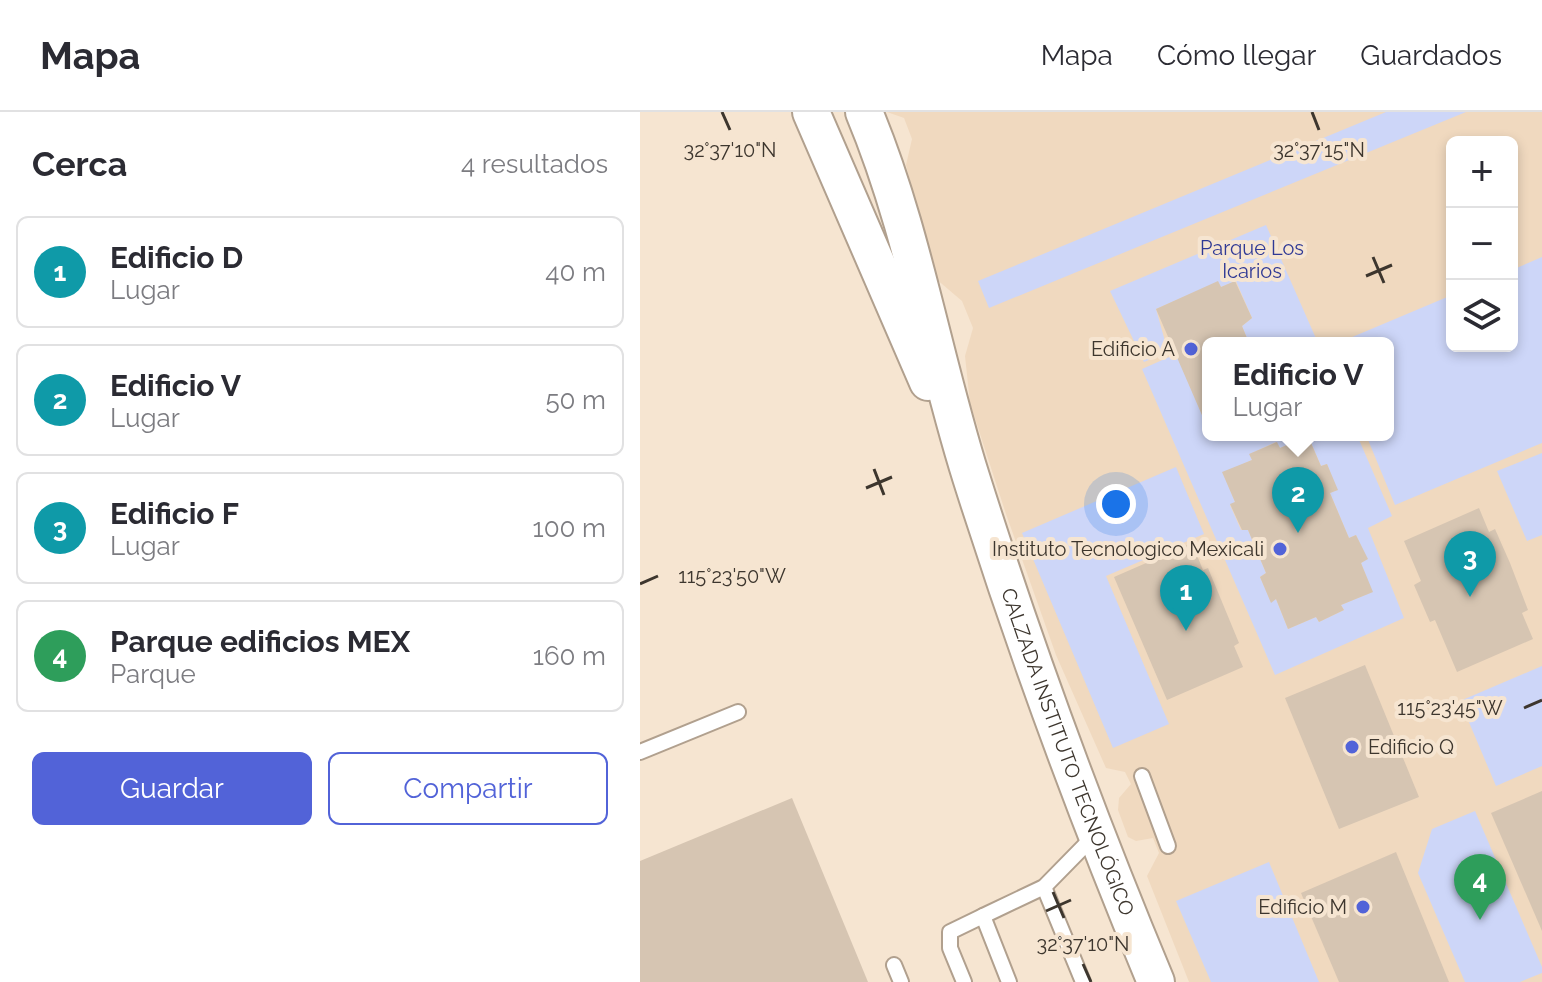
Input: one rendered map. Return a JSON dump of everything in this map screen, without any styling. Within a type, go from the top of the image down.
[{"type":"street","points":[[818,128],[845,147],[855,144],[867,119]]},
{"type":"street","name":"CALZADA INSTITUTO TECNOLÓGICO","points":[[867,119],[931,323],[970,474],[1031,659],[1096,834],[1156,982]]},
{"type":"street","name":"CALZADA INSTITUTO TECNOLÓGICO","points":[[818,128],[970,474]]},
{"type":"lane","points":[[640,752],[738,712]]},
{"type":"lane","points":[[1142,776],[1168,846]]},
{"type":"lane","points":[[964,982],[950,948],[950,932],[1044,887],[1096,834]]},
{"type":"lane","points":[[1044,887],[1083,982]]},
{"type":"lane","points":[[983,916],[1009,982]]},
{"type":"lane","points":[[894,965],[901,982]]},
{"type":"shaded area","name":"Instituto Tecnologico Mexicali","points":[[887,112],[1542,112],[1542,982],[1189,982],[1147,876],[1159,853],[1153,838],[1136,841],[1128,837],[1118,810],[1119,798],[1131,784],[1125,772],[1106,768],[1056,655],[1006,514],[970,403],[965,356],[973,328],[962,301],[935,278],[906,165],[912,139],[904,118]]},
{"type":"green space","points":[[1386,112],[1466,112],[989,308],[978,281]]},
{"type":"green space","name":"Parque Los Icarios","points":[[1266,225],[1315,337],[1247,337],[1242,326],[1252,318],[1236,281],[1221,287],[1218,282],[1156,309],[1168,352],[1144,362],[1110,291]]},
{"type":"green space","points":[[1542,257],[1542,443],[1395,505],[1368,441],[1394,441],[1394,337],[1352,337],[1446,298],[1446,352],[1518,352],[1518,267]]},
{"type":"green space","points":[[1176,354],[1202,415],[1202,441],[1296,441],[1280,448],[1276,442],[1250,454],[1252,460],[1223,473],[1235,502],[1230,505],[1241,530],[1248,530],[1266,573],[1260,577],[1271,602],[1276,599],[1288,629],[1316,617],[1319,622],[1344,610],[1341,605],[1372,592],[1361,563],[1367,559],[1356,535],[1349,538],[1330,493],[1337,490],[1327,464],[1321,466],[1310,441],[1360,441],[1392,516],[1368,528],[1404,618],[1275,675],[1142,369]]},
{"type":"green space","points":[[1542,453],[1542,535],[1527,541],[1497,471]]},
{"type":"green space","points":[[1176,467],[1204,534],[1106,576],[1169,724],[1113,748],[1022,533]]},
{"type":"green space","points":[[1542,666],[1542,766],[1496,786],[1460,701]]},
{"type":"green space","points":[[1475,811],[1542,967],[1542,973],[1520,982],[1465,982],[1418,873],[1432,829]]},
{"type":"green space","points":[[1269,862],[1319,982],[1211,982],[1176,901]]},
{"type":"building","name":"Edificio A","points":[[1218,281],[1221,287],[1235,281],[1252,318],[1242,326],[1247,337],[1202,337],[1202,415],[1156,309]]},
{"type":"building","points":[[1296,441],[1310,441],[1321,466],[1327,464],[1338,490],[1330,493],[1349,538],[1356,535],[1368,559],[1361,563],[1373,592],[1341,605],[1344,610],[1319,622],[1316,617],[1288,629],[1276,599],[1271,603],[1260,577],[1266,573],[1248,530],[1242,530],[1230,504],[1235,502],[1222,472],[1252,460],[1249,454],[1277,442],[1280,448]]},
{"type":"building","points":[[1479,508],[1489,532],[1495,529],[1510,563],[1528,610],[1522,613],[1533,639],[1457,672],[1435,620],[1430,622],[1414,585],[1421,581],[1404,541]]},
{"type":"building","points":[[1192,543],[1203,570],[1208,568],[1239,643],[1234,646],[1243,667],[1167,700],[1114,577]]},
{"type":"building","name":"Edificio Q","points":[[1365,665],[1419,797],[1339,829],[1285,698]]},
{"type":"building","points":[[1542,791],[1542,931],[1491,813]]},
{"type":"building","points":[[792,798],[868,982],[640,982],[640,861]]},
{"type":"building","name":"Edificio M","points":[[1396,852],[1449,982],[1339,982],[1301,893]]},
{"type":"place","name":"Edificio A","points":[[1191,349]]},
{"type":"place","name":"Edificio V","points":[[1298,533]]},
{"type":"place","name":"Instituto Tecnologico Mexicali","points":[[1280,549]]},
{"type":"place","name":"Edificio F","points":[[1470,597]]},
{"type":"place","name":"Edificio D","points":[[1186,631]]},
{"type":"place","name":"Edificio Q","points":[[1352,747]]},
{"type":"place","name":"Edificio M","points":[[1363,907]]},
{"type":"place","name":"Parque edificios MEX","points":[[1480,920]]}]
